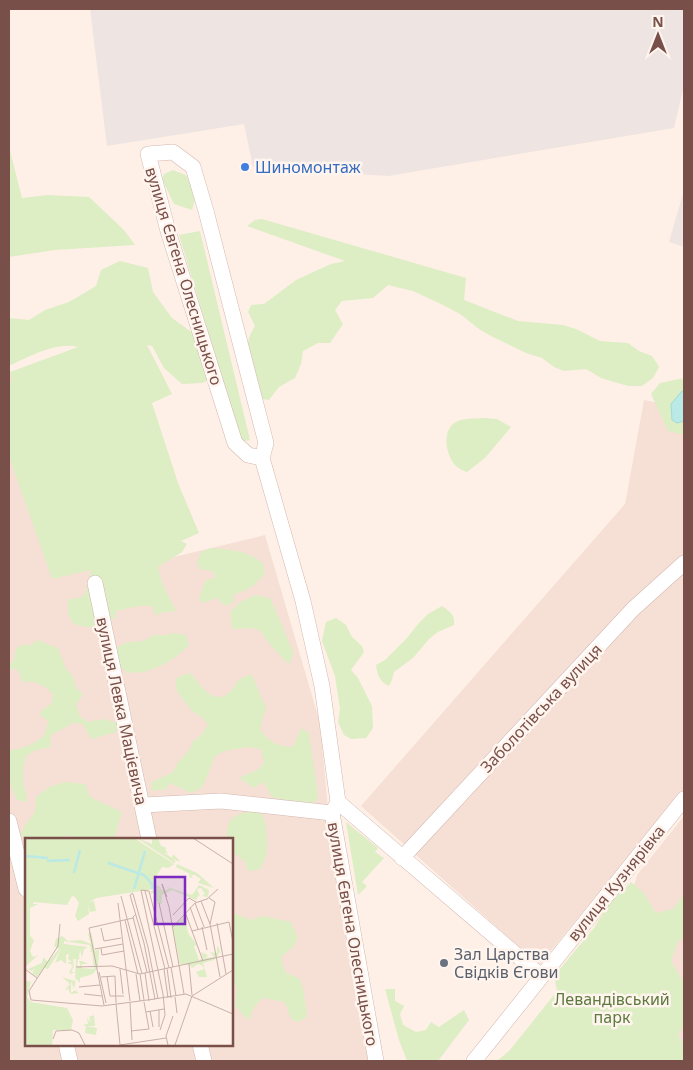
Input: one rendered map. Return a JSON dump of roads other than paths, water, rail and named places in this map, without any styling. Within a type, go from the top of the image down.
[{"type":"street","name":"вулиця Євгена Олесницького","points":[[262,458],[248,455],[236,443],[168,230],[148,154],[172,152],[193,167],[266,443],[262,458],[302,601],[322,686],[335,808],[376,1061]]},
{"type":"street","name":"Заболотівська вулиця","points":[[402,858],[633,609],[684,563]]},
{"type":"street","name":"вулиця Левка Мацієвича","points":[[95,583],[149,838]]},
{"type":"street","name":"вулиця Кузнярівка","points":[[474,1061],[684,800]]},
{"type":"street","points":[[143,805],[221,801],[335,808],[402,858],[541,976]]},
{"type":"street","points":[[9,821],[25,885]]},
{"type":"street","points":[[66,1045],[70,1061]]},
{"type":"street","points":[[200,1045],[204,1061]]},
{"type":"water","points":[[684,391],[684,421],[677,423],[672,420],[671,404]]},
{"type":"place","name":"Шиномонтаж","points":[[245,167]]},
{"type":"place","name":"Зал Царства Свідків Єгови","points":[[444,963]]},
{"type":"park label","name":"Левандівський парк","points":[[612,1008]]}]
